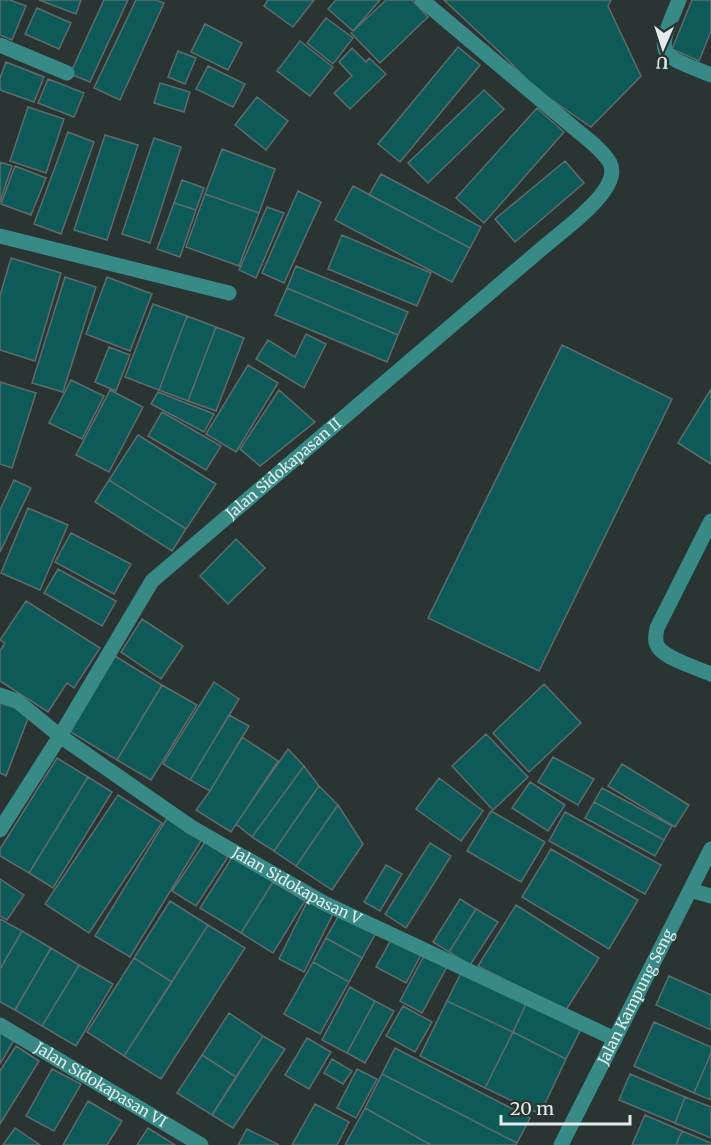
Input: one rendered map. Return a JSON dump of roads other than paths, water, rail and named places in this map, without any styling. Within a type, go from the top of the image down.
[{"type":"street","name":"Jalan Sidokapasan II","points":[[0,830],[60,736],[152,581],[601,197],[608,185],[612,175],[611,164],[580,132],[422,0]]},
{"type":"street","points":[[680,0],[664,37],[663,45],[668,56],[674,61],[711,75]]},
{"type":"street","points":[[0,45],[67,74]]},
{"type":"street","points":[[0,236],[229,293]]},
{"type":"street","points":[[711,522],[657,628],[655,638],[658,647],[667,655],[711,674]]},
{"type":"street","name":"Jalan Sidokapasan V","points":[[0,695],[17,701],[60,736],[191,827],[324,903],[615,1039]]},
{"type":"street","name":"Jalan Kampung Seng","points":[[561,1145],[711,849]]},
{"type":"street","points":[[690,890],[711,896]]},
{"type":"street","name":"Jalan Sidokapasan VI","points":[[0,1024],[201,1145]]}]
